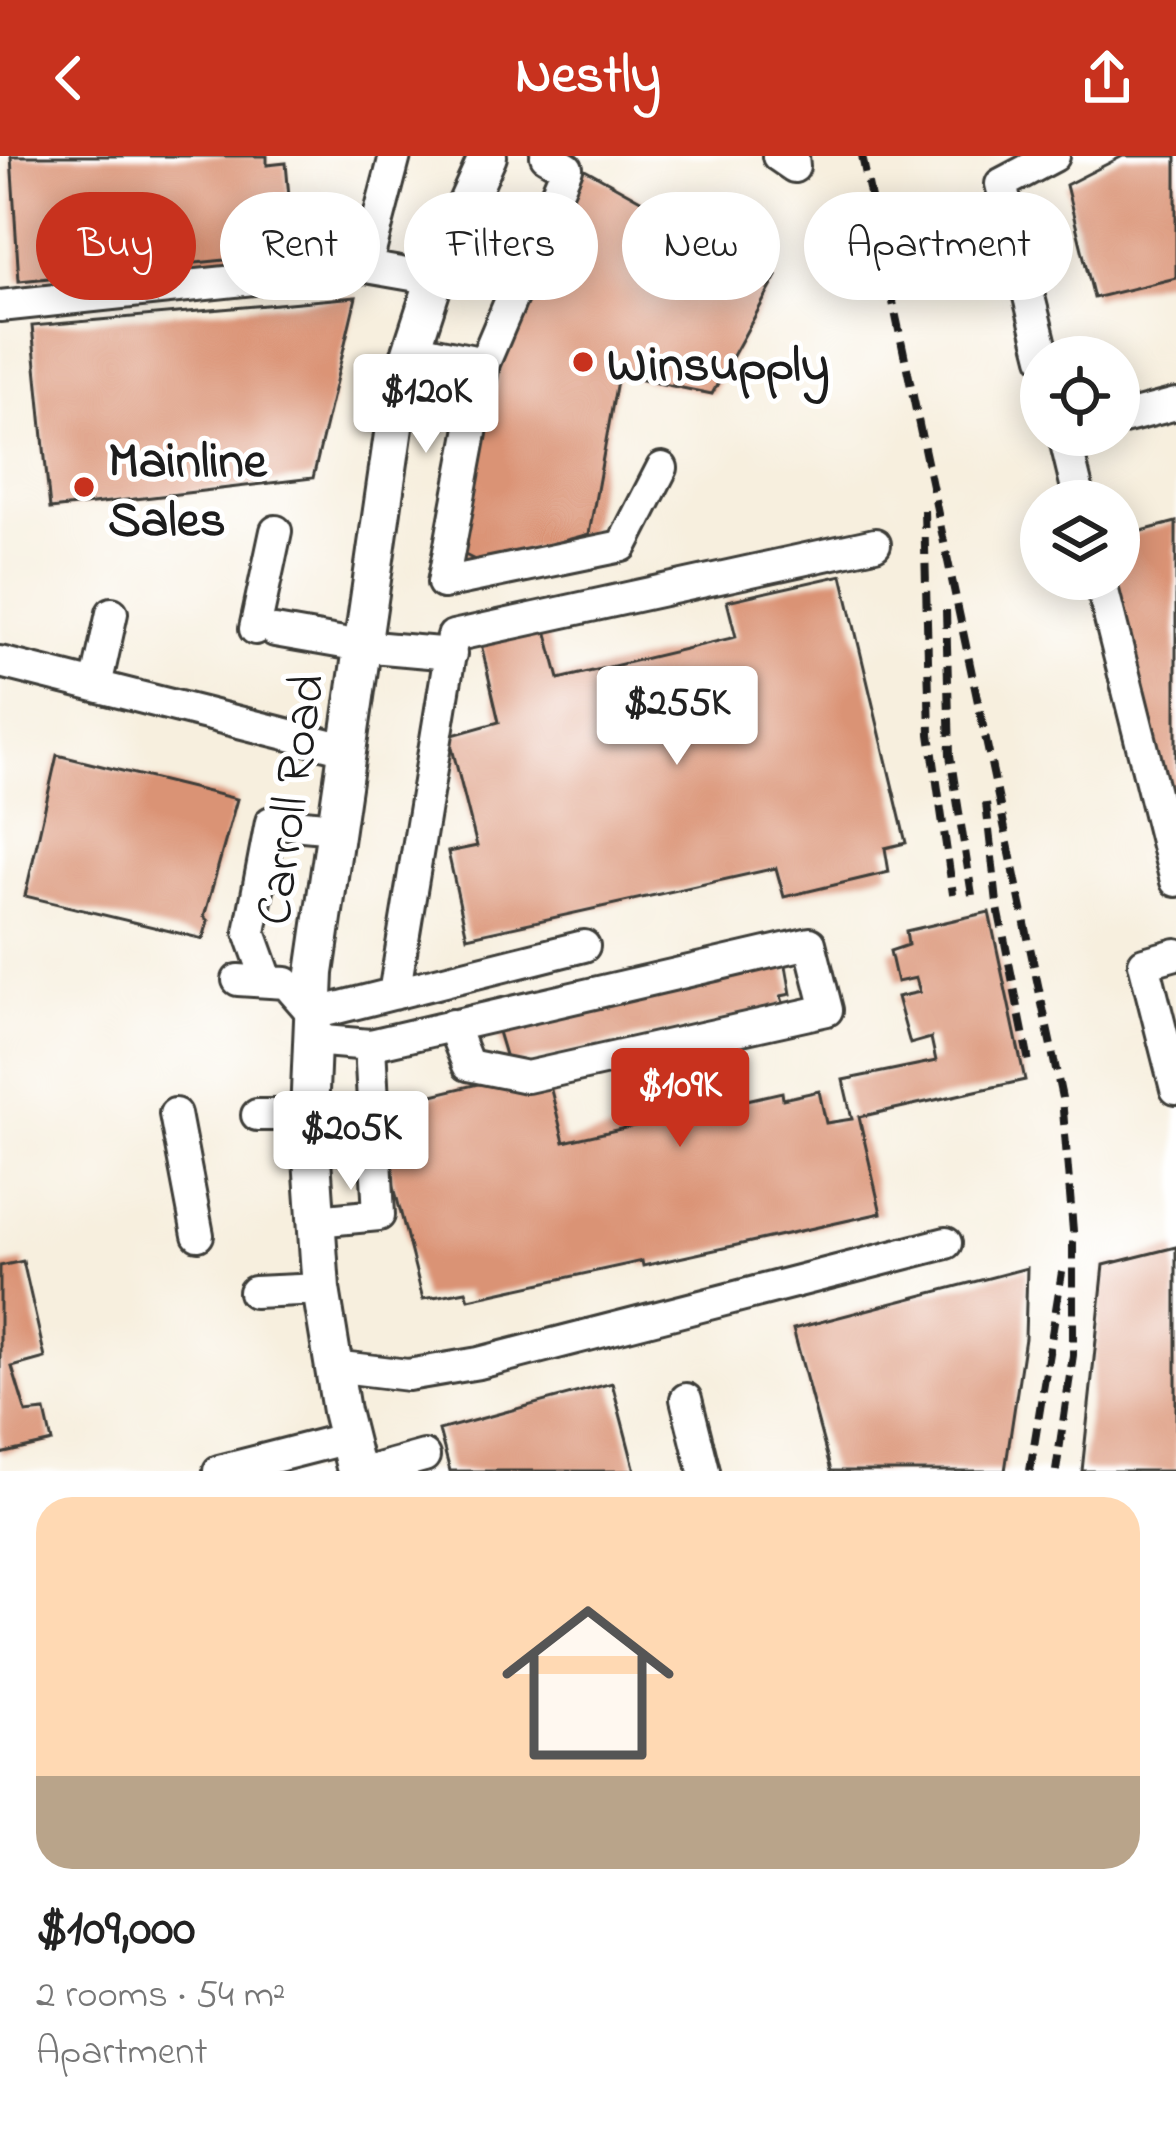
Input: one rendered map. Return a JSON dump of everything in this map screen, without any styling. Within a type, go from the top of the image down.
[{"type":"main road","name":"Carroll Road","points":[[472,192],[488,156]]},
{"type":"main road","name":"Carroll Road","points":[[352,1455],[321,1289],[309,1115],[315,973],[400,386],[428,300]]},
{"type":"street","points":[[380,213],[395,156]]},
{"type":"street","points":[[546,156],[567,168],[484,363],[442,583],[622,546],[662,468]]},
{"type":"street","points":[[778,156],[794,167],[793,156]]},
{"type":"street","points":[[1039,336],[1001,184],[1054,156]]},
{"type":"street","points":[[0,307],[220,283]]},
{"type":"street","points":[[412,348],[484,363]]},
{"type":"street","points":[[1140,413],[1176,404]]},
{"type":"street","points":[[276,531],[265,630],[451,654]]},
{"type":"street","points":[[394,994],[453,636],[875,544]]},
{"type":"street","points":[[1105,600],[1176,881]]},
{"type":"street","points":[[96,686],[112,613]]},
{"type":"street","points":[[0,662],[346,748]]},
{"type":"street","points":[[335,827],[272,822],[250,932],[253,981],[286,983],[313,1027],[370,1045],[452,1025],[810,943],[826,1010],[527,1077],[467,1065],[452,1025]]},
{"type":"street","points":[[313,1027],[394,994],[584,946]]},
{"type":"street","points":[[1176,954],[1144,962],[1176,1089]]},
{"type":"street","points":[[316,1221],[379,1215],[370,1045]]},
{"type":"street","points":[[175,1114],[198,1235]]},
{"type":"street","points":[[257,1114],[309,1115]]},
{"type":"street","points":[[333,1366],[407,1375],[479,1363],[946,1243]]},
{"type":"street","points":[[254,1292],[321,1289]]},
{"type":"street","points":[[686,1399],[704,1471]]},
{"type":"street","points":[[219,1471],[352,1455]]},
{"type":"street","points":[[370,1471],[424,1456]]},
{"type":"building","points":[[11,156],[267,156],[267,165],[286,163],[289,192],[220,192],[220,261],[196,263],[196,192],[36,192],[36,279],[19,281]]},
{"type":"building","points":[[1123,156],[1176,156],[1176,278],[1094,298],[1073,213],[1073,192],[1068,192],[1066,185]]},
{"type":"building","points":[[583,168],[626,192],[622,192],[622,300],[764,300],[712,394],[618,375],[589,534],[481,563],[459,552],[504,346],[524,300],[598,300],[598,192],[572,192]]},
{"type":"building","points":[[355,300],[313,478],[50,509],[32,326]]},
{"type":"building","points":[[1176,522],[1176,827],[1115,600],[1140,600],[1140,531]]},
{"type":"building","points":[[842,575],[906,843],[885,848],[889,872],[784,897],[776,868],[467,937],[448,852],[477,846],[449,736],[499,722],[481,644],[545,626],[559,679],[736,637],[727,601]]},
{"type":"building","points":[[57,755],[237,799],[204,917],[208,921],[203,939],[25,896]]},
{"type":"building","points":[[989,912],[1025,1080],[859,1117],[881,1213],[469,1299],[466,1291],[423,1299],[380,1132],[405,1127],[399,1103],[511,1076],[549,1082],[564,1142],[782,1092],[783,1099],[819,1091],[826,1123],[852,1119],[843,1080],[936,1061],[931,1038],[910,1044],[897,997],[920,992],[916,978],[897,982],[890,951],[908,945],[906,931]]},
{"type":"building","points":[[785,960],[791,994],[781,996],[784,1006],[508,1065],[496,1025]]},
{"type":"building","points":[[1176,1247],[1176,1471],[1082,1471],[1104,1265]]},
{"type":"building","points":[[23,1261],[45,1358],[12,1367],[26,1413],[45,1411],[52,1442],[0,1454],[0,1266]]},
{"type":"building","points":[[1027,1268],[1025,1338],[1005,1471],[831,1471],[793,1329]]},
{"type":"building","points":[[612,1383],[635,1471],[450,1471],[439,1430]]},
{"type":"railway","points":[[862,156],[1062,1098],[1073,1231],[1073,1355],[1056,1471]]},
{"type":"railway","points":[[924,510],[930,734],[953,894]]},
{"type":"railway","points":[[946,610],[950,755],[972,895]]},
{"type":"railway","points":[[986,803],[997,903],[1030,1067]]},
{"type":"railway","points":[[1030,1471],[1062,1272]]},
{"type":"place","name":"Winsupply","points":[[583,362]]},
{"type":"place","name":"Mainline Sales","points":[[84,487]]}]
